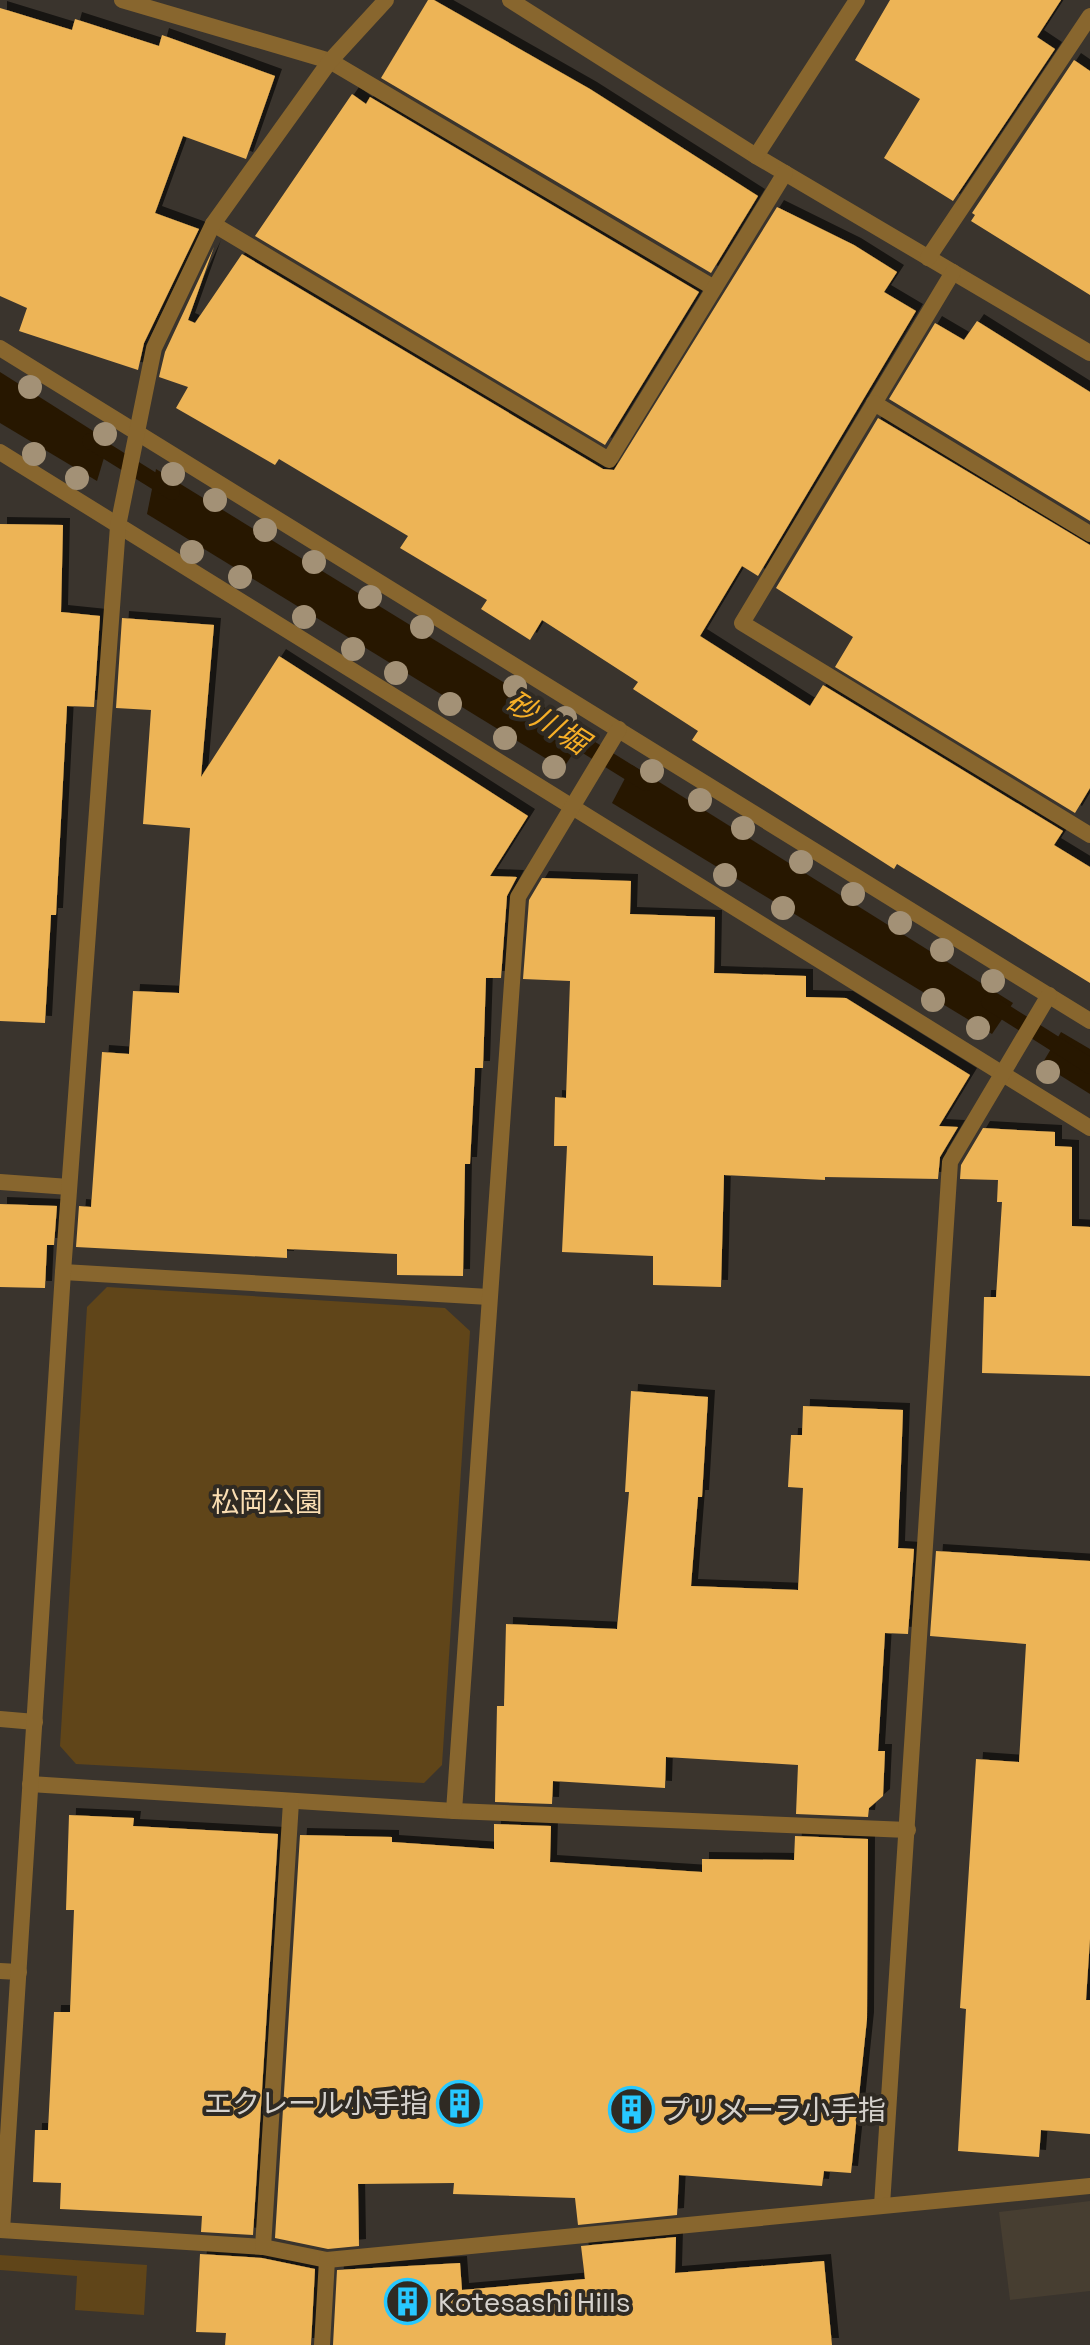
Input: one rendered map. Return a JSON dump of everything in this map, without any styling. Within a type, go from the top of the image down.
[{"type":"street","points":[[122,0],[330,61],[714,288]]},
{"type":"street","points":[[386,0],[330,61],[213,224],[154,348],[118,526],[63,1272],[1,2230],[263,2247],[327,2260],[1090,2186]]},
{"type":"street","points":[[510,0],[756,156],[1090,353]]},
{"type":"street","points":[[756,156],[857,0]]},
{"type":"street","points":[[928,258],[1090,16]]},
{"type":"street","points":[[213,224],[609,460],[785,173]]},
{"type":"street","points":[[953,272],[742,623],[1090,835]]},
{"type":"street","points":[[0,348],[1090,1021]]},
{"type":"street","points":[[874,403],[1090,534]]},
{"type":"street","points":[[0,452],[571,809],[1090,1128]]},
{"type":"street","points":[[454,1811],[518,897],[619,729]]},
{"type":"street","points":[[882,2205],[950,1162],[1000,1072],[1049,995]]},
{"type":"street","points":[[0,1182],[69,1187]]},
{"type":"street","points":[[63,1272],[489,1297]]},
{"type":"street","points":[[0,1719],[35,1722]]},
{"type":"street","points":[[30,1784],[454,1811],[908,1830]]},
{"type":"street","points":[[263,2247],[291,1802]]},
{"type":"street","points":[[0,1971],[19,1972]]},
{"type":"street","points":[[322,2345],[327,2260]]},
{"type":"shaded area","points":[[1090,2201],[1090,2291],[1010,2300],[999,2212]]},
{"type":"green space","name":"松岡公園","points":[[107,1287],[445,1308],[470,1331],[442,1765],[424,1783],[76,1764],[60,1746],[87,1307]]},
{"type":"green space","points":[[0,2255],[147,2265],[144,2315],[75,2310],[77,2276],[0,2270]]},
{"type":"water","points":[[0,372],[109,441],[97,481],[0,423]]},
{"type":"water","points":[[156,469],[586,733],[563,769],[147,514]]},
{"type":"water","points":[[632,765],[1013,1003],[992,1034],[612,803]]},
{"type":"water","points":[[1061,1032],[1090,1049],[1090,1094],[1042,1064]]},
{"type":"building","points":[[428,0],[434,0],[590,89],[758,196],[711,273],[381,78]]},
{"type":"building","points":[[890,0],[1061,0],[1037,37],[1055,49],[953,201],[884,158],[920,99],[855,60]]},
{"type":"building","points":[[0,8],[72,30],[75,19],[159,46],[162,35],[275,76],[246,159],[183,136],[155,213],[199,229],[144,343],[138,370],[19,331],[27,308],[0,296]]},
{"type":"building","points":[[1074,60],[1090,71],[1090,295],[971,221],[975,215],[972,213]]},
{"type":"building","points":[[352,94],[366,104],[370,97],[699,292],[605,445],[255,236]]},
{"type":"building","points":[[777,207],[854,245],[897,272],[884,292],[916,311],[758,576],[742,566],[700,636],[810,706],[823,685],[1063,831],[1054,845],[1090,867],[1090,983],[897,864],[894,869],[692,740],[698,731],[633,689],[638,682],[542,620],[530,640],[481,609],[487,600],[400,548],[408,536],[279,459],[275,465],[176,408],[188,387],[159,377],[165,352],[214,247],[188,320],[195,323],[242,254],[603,469],[614,470]]},
{"type":"building","points":[[977,321],[1090,392],[1090,521],[889,399],[935,323],[964,340]]},
{"type":"building","points":[[878,418],[1090,545],[1090,788],[1075,813],[835,667],[853,637],[776,588]]},
{"type":"building","points":[[0,524],[63,525],[61,612],[100,616],[94,707],[67,706],[56,915],[51,915],[45,1023],[0,1021]]},
{"type":"building","points":[[122,618],[214,625],[201,777],[279,656],[528,816],[490,876],[517,877],[507,896],[501,978],[486,978],[483,1068],[475,1068],[470,1164],[465,1164],[463,1276],[397,1275],[397,1254],[287,1249],[287,1258],[76,1247],[79,1206],[91,1207],[102,1052],[129,1054],[133,991],[179,993],[190,828],[143,824],[151,710],[116,708]]},
{"type":"building","points":[[542,878],[631,881],[630,914],[715,917],[714,973],[806,976],[806,997],[846,998],[970,1075],[939,1126],[958,1127],[940,1157],[938,1179],[825,1177],[825,1180],[724,1175],[721,1287],[653,1285],[653,1256],[562,1252],[567,1146],[554,1146],[555,1097],[566,1098],[570,981],[523,979],[529,900]]},
{"type":"building","points":[[983,1128],[1055,1132],[1055,1146],[1072,1147],[1072,1226],[1090,1227],[1090,1376],[982,1373],[984,1297],[996,1297],[1002,1202],[997,1202],[998,1180],[960,1179],[961,1165]]},
{"type":"building","points":[[0,1204],[57,1206],[54,1245],[47,1245],[45,1288],[0,1287]]},
{"type":"building","points":[[631,1391],[708,1397],[702,1497],[698,1497],[691,1586],[798,1590],[803,1488],[788,1487],[791,1435],[802,1435],[803,1406],[903,1410],[898,1548],[914,1549],[908,1634],[885,1633],[878,1751],[885,1751],[883,1796],[869,1808],[868,1817],[796,1814],[798,1765],[666,1757],[665,1788],[553,1781],[552,1804],[495,1802],[497,1706],[504,1706],[506,1624],[617,1629],[629,1492],[625,1492]]},
{"type":"building","points":[[936,1551],[1090,1561],[1090,1939],[1086,2000],[1090,2000],[1090,2134],[1041,2130],[1039,2157],[958,2151],[966,2009],[960,2008],[976,1759],[1019,1762],[1026,1644],[930,1636]]},
{"type":"building","points":[[69,1815],[134,1818],[133,1826],[278,1834],[253,2235],[201,2232],[202,2216],[60,2209],[61,2183],[33,2182],[35,2130],[48,2130],[54,2012],[70,2012],[74,1910],[66,1910]]},
{"type":"building","points":[[494,1824],[551,1826],[550,1862],[702,1872],[702,1859],[794,1860],[795,1836],[868,1839],[867,2019],[851,2173],[824,2171],[822,2186],[679,2175],[677,2215],[578,2225],[575,2198],[453,2194],[454,2183],[358,2184],[359,2246],[328,2249],[275,2238],[300,1835],[392,1837],[392,1842],[494,1849]]},
{"type":"building","points":[[676,2237],[675,2273],[824,2261],[832,2345],[333,2345],[337,2270],[460,2263],[462,2290],[585,2279],[581,2246]]},
{"type":"building","points":[[200,2254],[262,2258],[315,2269],[311,2345],[225,2345],[226,2333],[196,2332]]},
{"type":"waterway","name":"砂川堀","points":[[90,441],[172,492]]},
{"type":"waterway","name":"砂川堀","points":[[564,732],[646,783]]},
{"type":"waterway","name":"砂川堀","points":[[989,1002],[1090,1066]]},
{"type":"place","name":"エクレール小手指","points":[[459,2103]]},
{"type":"place","name":"プリメーラ小手指","points":[[631,2110]]},
{"type":"place","name":"Kotesashi Hills","points":[[407,2302]]}]
